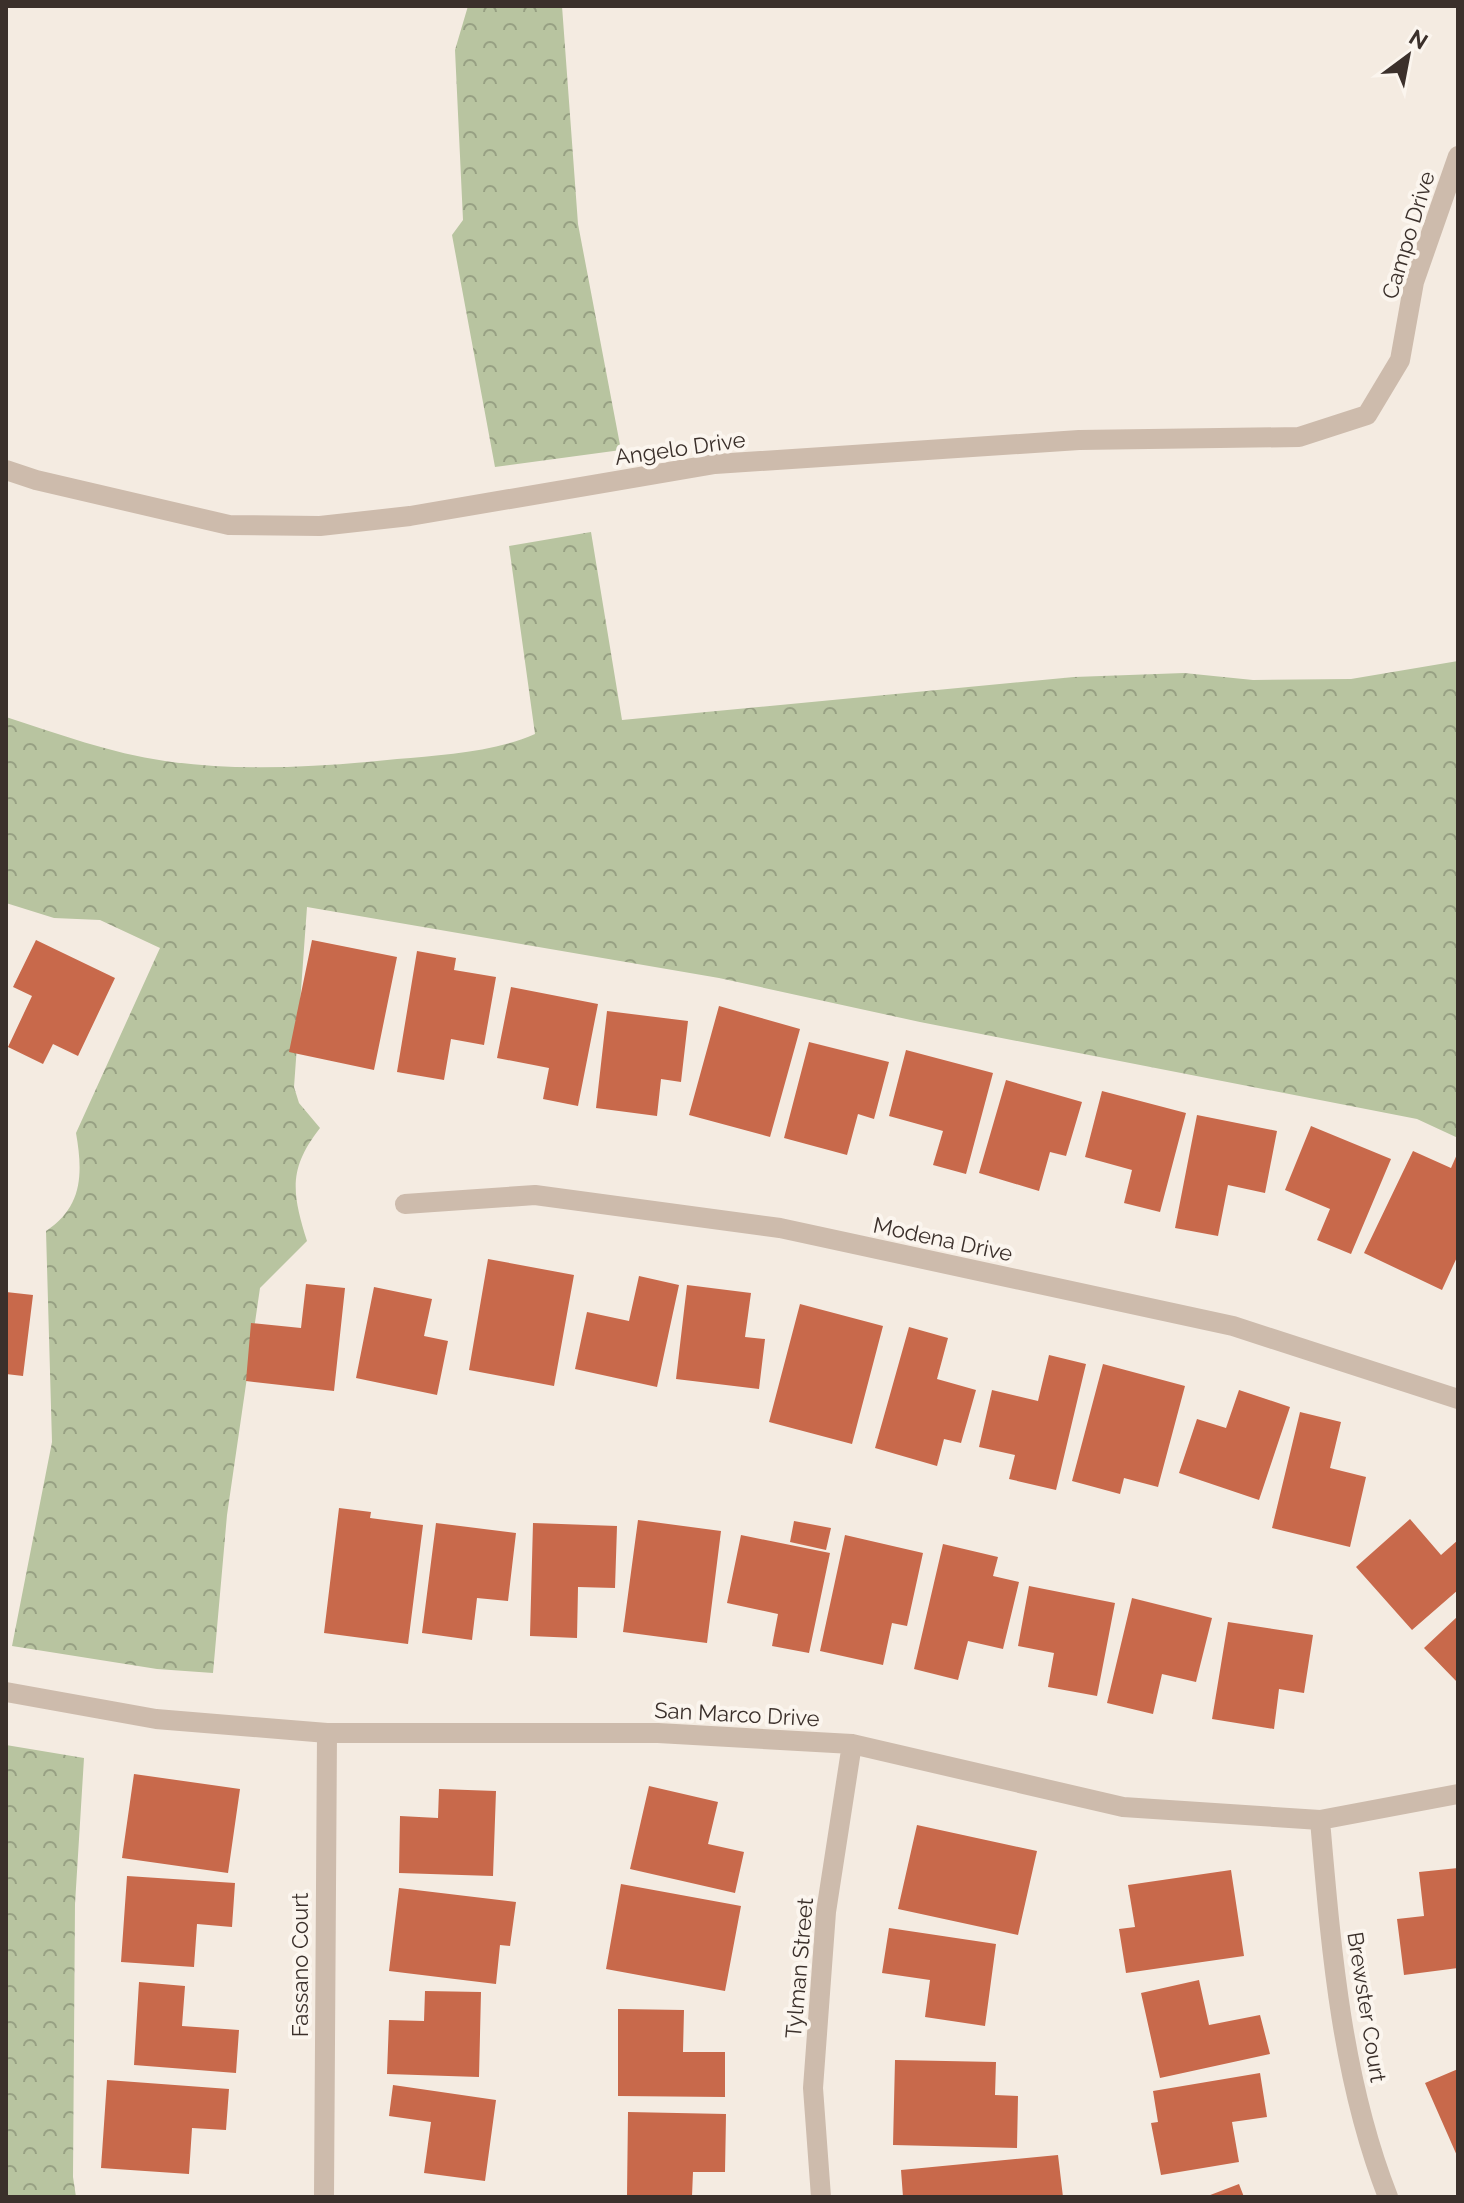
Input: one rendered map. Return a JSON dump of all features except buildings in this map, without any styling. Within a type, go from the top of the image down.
[{"type":"street","name":"Campo Drive","points":[[1367,415],[1400,360],[1414,282],[1458,156]]},
{"type":"street","name":"Angelo Drive","points":[[6,470],[36,480],[229,525],[320,526],[410,516],[715,464],[1079,440],[1299,437],[1367,415]]},
{"type":"street","name":"Modena Drive","points":[[405,1204],[535,1195],[780,1228],[1233,1326],[1458,1399]]},
{"type":"street","name":"San Marco Drive","points":[[6,1692],[156,1719],[327,1733],[658,1733],[852,1744],[1123,1807],[1320,1820],[1458,1794]]},
{"type":"street","name":"Fassano Court","points":[[324,2197],[327,1733]]},
{"type":"street","name":"Tylman Street","points":[[821,2197],[813,2088],[826,1912],[852,1744]]},
{"type":"street","name":"Brewster Court","points":[[1320,1820],[1332,1952],[1353,2084],[1374,2160],[1388,2197]]},
{"type":"green space","points":[[468,6],[562,6],[578,224],[621,450],[495,467],[452,235],[463,220],[455,50]]},
{"type":"green space","points":[[591,532],[622,720],[1074,677],[1184,673],[1253,680],[1351,679],[1458,661],[1458,1138],[1417,1119],[920,1022],[719,978],[307,907],[294,1087],[299,1103],[320,1128],[302,1156],[296,1182],[298,1209],[307,1241],[260,1288],[227,1515],[213,1673],[157,1669],[12,1646],[52,1442],[46,1231],[58,1222],[74,1200],[79,1175],[76,1133],[160,948],[100,920],[54,918],[6,903],[6,717],[124,753],[165,761],[223,766],[281,767],[368,762],[467,752],[519,740],[535,734],[509,546]]},
{"type":"green space","points":[[6,1745],[84,1758],[75,1904],[73,2177],[76,2197],[6,2197]]}]
